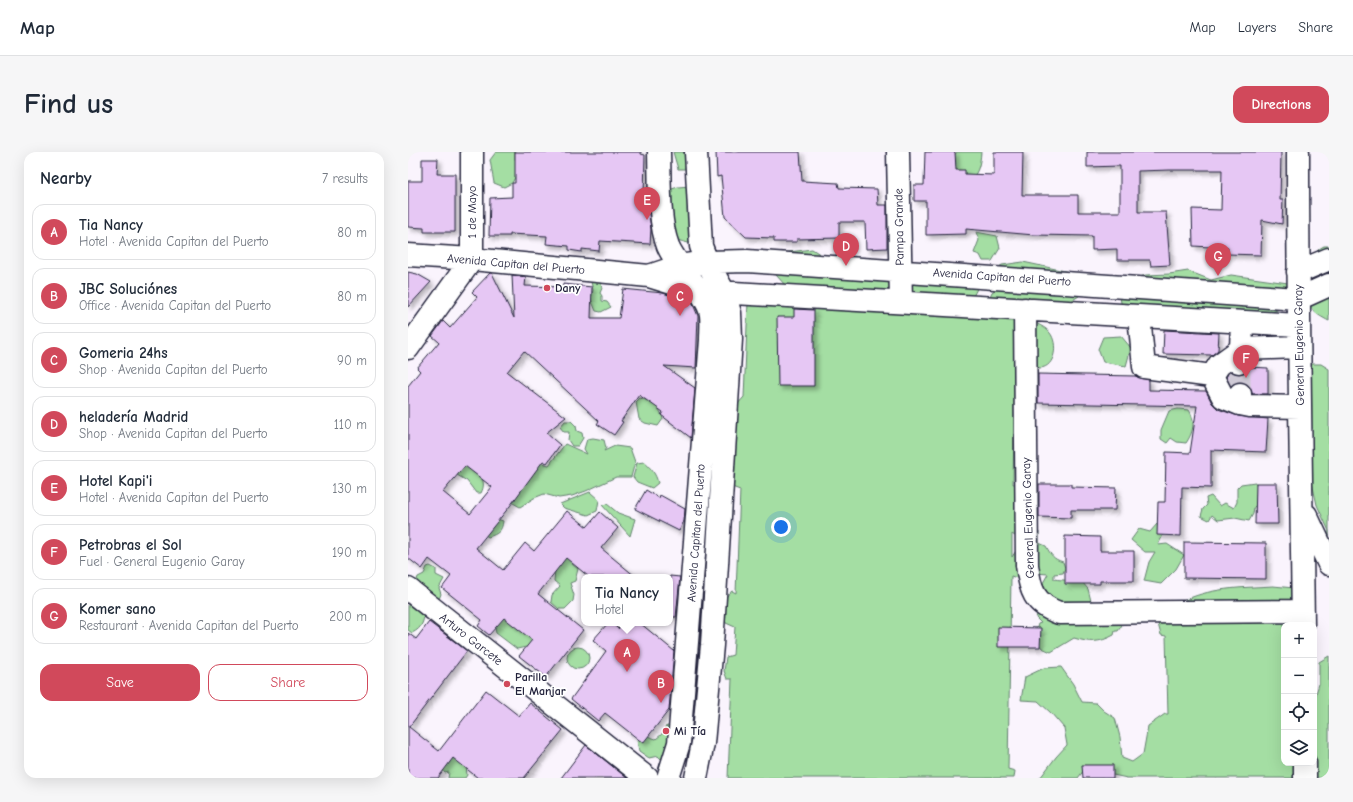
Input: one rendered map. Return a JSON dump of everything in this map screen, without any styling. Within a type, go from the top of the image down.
[{"type":"street","name":"1 de Mayo","points":[[472,152],[472,259]]},
{"type":"street","name":"Avenida Capitan del Puerto","points":[[659,152],[664,230],[668,246],[679,266],[707,303],[712,315],[679,743],[668,778]]},
{"type":"street","name":"Avenida Capitan del Puerto","points":[[696,152],[701,246],[707,262],[724,292],[730,313],[731,339],[712,645],[703,743],[696,778]]},
{"type":"street","name":"Pampa Grande","points":[[898,152],[900,302]]},
{"type":"street","name":"General Eugenio Garay","points":[[1025,309],[1027,565],[1030,585],[1037,598],[1047,609],[1060,613],[1303,618],[1298,347],[1298,152]]},
{"type":"street","name":"Avenida Capitan del Puerto","points":[[408,255],[472,259],[648,276],[698,291],[1298,325]]},
{"type":"street","points":[[1298,272],[1329,258]]},
{"type":"street","points":[[408,348],[472,259]]},
{"type":"street","name":"Avenida Capitan del Puerto","points":[[648,276],[679,266],[707,262],[747,261],[900,270],[1298,299]]},
{"type":"street","points":[[1298,299],[1329,285]]},
{"type":"street","points":[[1139,316],[1144,367],[1212,376]]},
{"type":"street","points":[[1240,358],[1242,322]]},
{"type":"street","points":[[1212,376],[1228,357],[1240,358],[1298,347]]},
{"type":"street","points":[[1212,376],[1223,397],[1240,399],[1250,406],[1300,407]]},
{"type":"street","points":[[1302,508],[1329,564]]},
{"type":"street","name":"Arturo Garcete","points":[[408,589],[647,778]]},
{"type":"street","points":[[1305,766],[1305,778]]},
{"type":"green space","points":[[496,152],[515,152],[515,159],[519,170],[512,183],[504,187],[494,183],[490,160]]},
{"type":"green space","points":[[673,152],[684,152],[686,162],[685,169],[678,169]]},
{"type":"green space","points":[[957,152],[981,152],[976,174],[965,183],[949,162]]},
{"type":"green space","points":[[690,186],[696,245],[673,239],[666,191],[678,187]]},
{"type":"green space","points":[[976,232],[997,236],[1000,248],[992,261],[983,261],[980,255],[974,253],[979,240]]},
{"type":"green space","points":[[1324,246],[1329,246],[1329,321],[1312,310],[1307,292],[1310,265],[1318,250]]},
{"type":"green space","points":[[812,249],[846,271],[979,285],[971,300],[986,305],[992,292],[1003,284],[992,271],[1002,265],[1023,262],[1079,274],[1081,287],[1079,296],[1030,319],[1046,329],[1053,337],[1055,348],[1049,364],[1045,367],[1037,368],[1015,356],[1013,484],[1021,483],[1033,527],[1039,532],[1039,543],[1046,546],[1055,558],[1063,562],[1065,568],[1063,573],[1054,574],[1054,579],[1082,582],[1088,589],[1091,601],[1111,608],[1117,615],[1122,625],[1118,631],[1115,631],[1114,635],[1104,640],[1085,641],[1074,638],[1051,652],[1042,648],[1034,638],[1038,624],[1041,623],[1036,618],[1039,607],[1054,600],[1047,593],[1043,583],[1048,574],[1035,573],[1023,580],[1011,576],[1008,769],[1015,771],[1014,778],[728,778],[732,679],[727,679],[724,671],[726,657],[733,655],[735,627],[726,623],[723,613],[723,605],[728,594],[732,591],[736,593],[740,490],[732,487],[736,406],[744,397],[748,302],[786,286],[776,275],[781,253]],"holes":[[[1012,534],[1022,541],[1012,557]]]},
{"type":"green space","points":[[1188,271],[1211,280],[1231,275],[1288,283],[1292,293],[1286,307],[1257,317],[1122,310],[1120,296],[1136,278],[1146,275]]},
{"type":"green space","points":[[597,281],[601,284],[602,288],[600,293],[602,296],[602,301],[607,302],[611,307],[601,312],[596,311],[591,299],[593,290],[591,282]]},
{"type":"green space","points":[[1121,336],[1131,348],[1126,366],[1103,362],[1098,349],[1103,337]]},
{"type":"green space","points":[[1306,364],[1321,364],[1329,369],[1329,531],[1317,505],[1311,478]]},
{"type":"green space","points":[[640,398],[649,401],[660,410],[663,419],[658,426],[645,423],[639,419],[636,402]]},
{"type":"green space","points":[[1178,409],[1189,410],[1193,423],[1192,431],[1186,443],[1177,442],[1171,438],[1167,443],[1161,439],[1161,430],[1169,411]]},
{"type":"green space","points":[[565,421],[571,421],[576,426],[577,431],[582,433],[583,438],[578,446],[572,446],[568,440],[569,432],[564,432],[560,427]]},
{"type":"green space","points":[[593,438],[604,440],[606,448],[604,451],[615,446],[630,448],[635,462],[631,477],[616,477],[572,496],[559,498],[544,494],[534,498],[520,507],[513,503],[512,488],[533,461],[549,465],[565,444],[587,454],[584,449],[587,439]]},
{"type":"green space","points":[[470,462],[483,480],[483,488],[481,493],[476,493],[467,481],[457,475],[461,468]]},
{"type":"green space","points":[[644,462],[653,471],[658,483],[652,488],[637,482],[633,477],[637,463]]},
{"type":"green space","points":[[1255,482],[1262,497],[1254,507],[1253,514],[1249,521],[1235,518],[1218,520],[1212,515],[1209,520],[1201,516],[1203,509],[1207,505],[1206,498],[1211,496],[1220,506],[1225,503],[1234,508],[1237,502],[1237,488],[1241,484]]},
{"type":"green space","points":[[590,492],[599,500],[597,511],[588,515],[564,508],[560,504]]},
{"type":"green space","points":[[607,504],[618,513],[635,519],[630,536],[602,505]]},
{"type":"green space","points":[[497,519],[503,521],[502,527],[497,533],[488,537],[483,533]]},
{"type":"green space","points":[[1157,524],[1163,535],[1158,545],[1167,544],[1184,555],[1176,569],[1161,584],[1144,581],[1149,562],[1155,552],[1145,552],[1131,540],[1139,529],[1150,532]]},
{"type":"green space","points":[[562,553],[571,560],[572,564],[578,569],[575,581],[570,583],[574,595],[573,601],[565,609],[559,609],[551,602],[552,595],[560,586],[554,581],[555,570]]},
{"type":"green space","points":[[430,566],[436,569],[436,575],[444,579],[439,588],[441,594],[439,599],[432,602],[423,589],[426,588],[420,587],[417,580],[418,577],[424,574],[427,567]]},
{"type":"green space","points":[[1273,586],[1294,588],[1294,622],[1281,622],[1281,766],[1295,766],[1295,778],[1127,778],[1113,775],[1101,778],[1084,770],[1078,778],[1040,778],[1067,745],[1064,728],[1051,713],[1038,701],[1021,700],[1025,677],[1044,668],[1061,667],[1073,684],[1082,702],[1096,703],[1104,711],[1115,718],[1120,737],[1122,758],[1132,762],[1143,754],[1148,726],[1165,714],[1168,714],[1166,636],[1161,635],[1157,620],[1176,604],[1190,598],[1213,591]]},
{"type":"green space","points":[[408,600],[425,608],[421,626],[412,633],[408,630]]},
{"type":"green space","points":[[503,614],[535,636],[531,646],[517,649],[496,633],[495,628]]},
{"type":"green space","points":[[578,647],[586,650],[589,658],[586,666],[578,669],[570,666],[567,658],[570,650]]},
{"type":"green space","points":[[1329,656],[1329,778],[1315,778],[1315,766],[1317,766],[1317,690],[1319,684],[1319,662]]},
{"type":"green space","points":[[675,725],[662,760],[658,756],[649,758],[639,751],[637,740],[644,735],[656,739],[662,734],[665,727]]},
{"type":"green space","points":[[446,748],[466,766],[467,775],[465,778],[448,778],[449,772],[445,773],[440,767]]},
{"type":"building","points":[[515,152],[641,152],[641,154],[645,155],[644,195],[647,195],[651,229],[650,244],[600,241],[599,251],[582,249],[582,252],[569,250],[569,246],[546,244],[547,236],[510,234],[510,236],[489,236],[490,198],[512,197],[512,183],[515,183]]},
{"type":"building","points":[[716,152],[800,152],[802,181],[838,183],[839,188],[877,189],[878,205],[887,205],[887,248],[866,249],[865,222],[839,222],[839,238],[797,239],[797,242],[774,242],[774,238],[746,237],[725,217],[721,176],[717,177]]},
{"type":"building","points":[[925,152],[955,152],[956,170],[965,170],[965,174],[994,175],[994,152],[1023,152],[1022,195],[1078,195],[1078,212],[1120,212],[1120,166],[1087,167],[1087,152],[1281,152],[1280,200],[1283,200],[1282,224],[1262,220],[1261,255],[1227,254],[1228,248],[1193,246],[1192,209],[1221,210],[1222,170],[1170,170],[1138,171],[1138,212],[1166,212],[1170,265],[1151,266],[1150,260],[1117,260],[1117,249],[1092,250],[1092,236],[1034,235],[966,229],[966,234],[926,235],[926,201],[914,201],[914,185],[924,185]]},
{"type":"building","points":[[422,159],[438,159],[437,174],[455,174],[455,232],[424,232],[424,228],[408,227],[408,181],[422,181]]},
{"type":"building","points":[[408,272],[417,274],[431,282],[408,307]]},
{"type":"building","points":[[490,273],[492,273],[514,318],[512,275],[526,277],[525,286],[563,287],[563,284],[592,287],[591,318],[619,318],[623,289],[663,293],[692,302],[698,316],[696,368],[664,366],[695,388],[691,438],[661,415],[663,412],[639,395],[621,421],[623,422],[614,435],[597,424],[599,421],[524,351],[507,372],[566,417],[546,433],[560,445],[547,463],[543,461],[510,506],[476,548],[503,570],[525,543],[534,551],[567,511],[587,527],[600,512],[618,528],[601,548],[632,574],[585,574],[566,558],[538,594],[583,630],[546,677],[519,656],[532,640],[504,618],[489,635],[478,626],[482,620],[442,588],[451,576],[429,559],[422,569],[408,558],[408,386],[420,371],[417,368],[439,342],[432,336],[443,321],[450,328],[477,297],[472,292]],"holes":[[[465,466],[492,487],[470,514],[443,492]]]},
{"type":"building","points":[[794,309],[814,310],[814,386],[778,386],[777,317],[794,317]]},
{"type":"building","points":[[1164,330],[1219,333],[1218,350],[1212,355],[1163,354]]},
{"type":"building","points":[[1250,367],[1268,368],[1268,394],[1252,394],[1251,388],[1247,383],[1240,382],[1231,386],[1226,377],[1228,374],[1231,372],[1243,374]]},
{"type":"building","points":[[1038,374],[1135,376],[1149,380],[1149,390],[1206,391],[1212,403],[1218,409],[1238,416],[1268,419],[1266,452],[1211,450],[1211,488],[1182,487],[1181,536],[1157,535],[1158,502],[1165,502],[1166,452],[1190,453],[1197,406],[1038,403]]},
{"type":"building","points":[[1256,483],[1277,483],[1278,524],[1255,524]]},
{"type":"building","points":[[1039,484],[1071,484],[1071,487],[1116,488],[1115,510],[1071,510],[1071,518],[1039,517]]},
{"type":"building","points":[[646,490],[659,498],[660,495],[685,509],[684,521],[679,531],[635,509]]},
{"type":"building","points":[[1065,536],[1100,537],[1100,551],[1134,551],[1134,581],[1100,581],[1100,584],[1065,584]]},
{"type":"building","points":[[1184,542],[1266,543],[1266,579],[1184,578]]},
{"type":"building","points":[[673,576],[680,577],[676,617],[673,617]]},
{"type":"building","points":[[429,622],[467,651],[409,727],[439,751],[486,690],[519,716],[530,703],[563,730],[524,778],[478,778],[453,758],[438,778],[408,778],[408,633],[416,639]]},
{"type":"building","points":[[605,626],[615,626],[618,629],[620,626],[644,626],[674,651],[669,710],[643,743],[605,713],[598,721],[571,699],[606,651],[593,640]]},
{"type":"building","points":[[998,627],[1041,628],[1040,647],[998,647]]},
{"type":"building","points":[[586,745],[627,778],[561,778]]},
{"type":"building","points":[[1082,765],[1113,765],[1113,778],[1083,778]]},
{"type":"tunnel","points":[[1239,367],[1240,394]]},
{"type":"place","name":"Hotel Kapi'i","points":[[647,220]]},
{"type":"place","name":"heladería Madrid","points":[[846,266]]},
{"type":"place","name":"Komer sano","points":[[1218,276]]},
{"type":"place","name":"Dany","points":[[547,288]]},
{"type":"place","name":"Gomeria 24hs","points":[[680,316]]},
{"type":"place","name":"Petrobras el Sol","points":[[1246,378]]},
{"type":"place","name":"Tia Nancy","points":[[627,672]]},
{"type":"place","name":"Parilla El Manjar","points":[[507,684]]},
{"type":"place","name":"JBC Soluciónes","points":[[661,703]]},
{"type":"place","name":"Mi Tía","points":[[666,731]]}]
